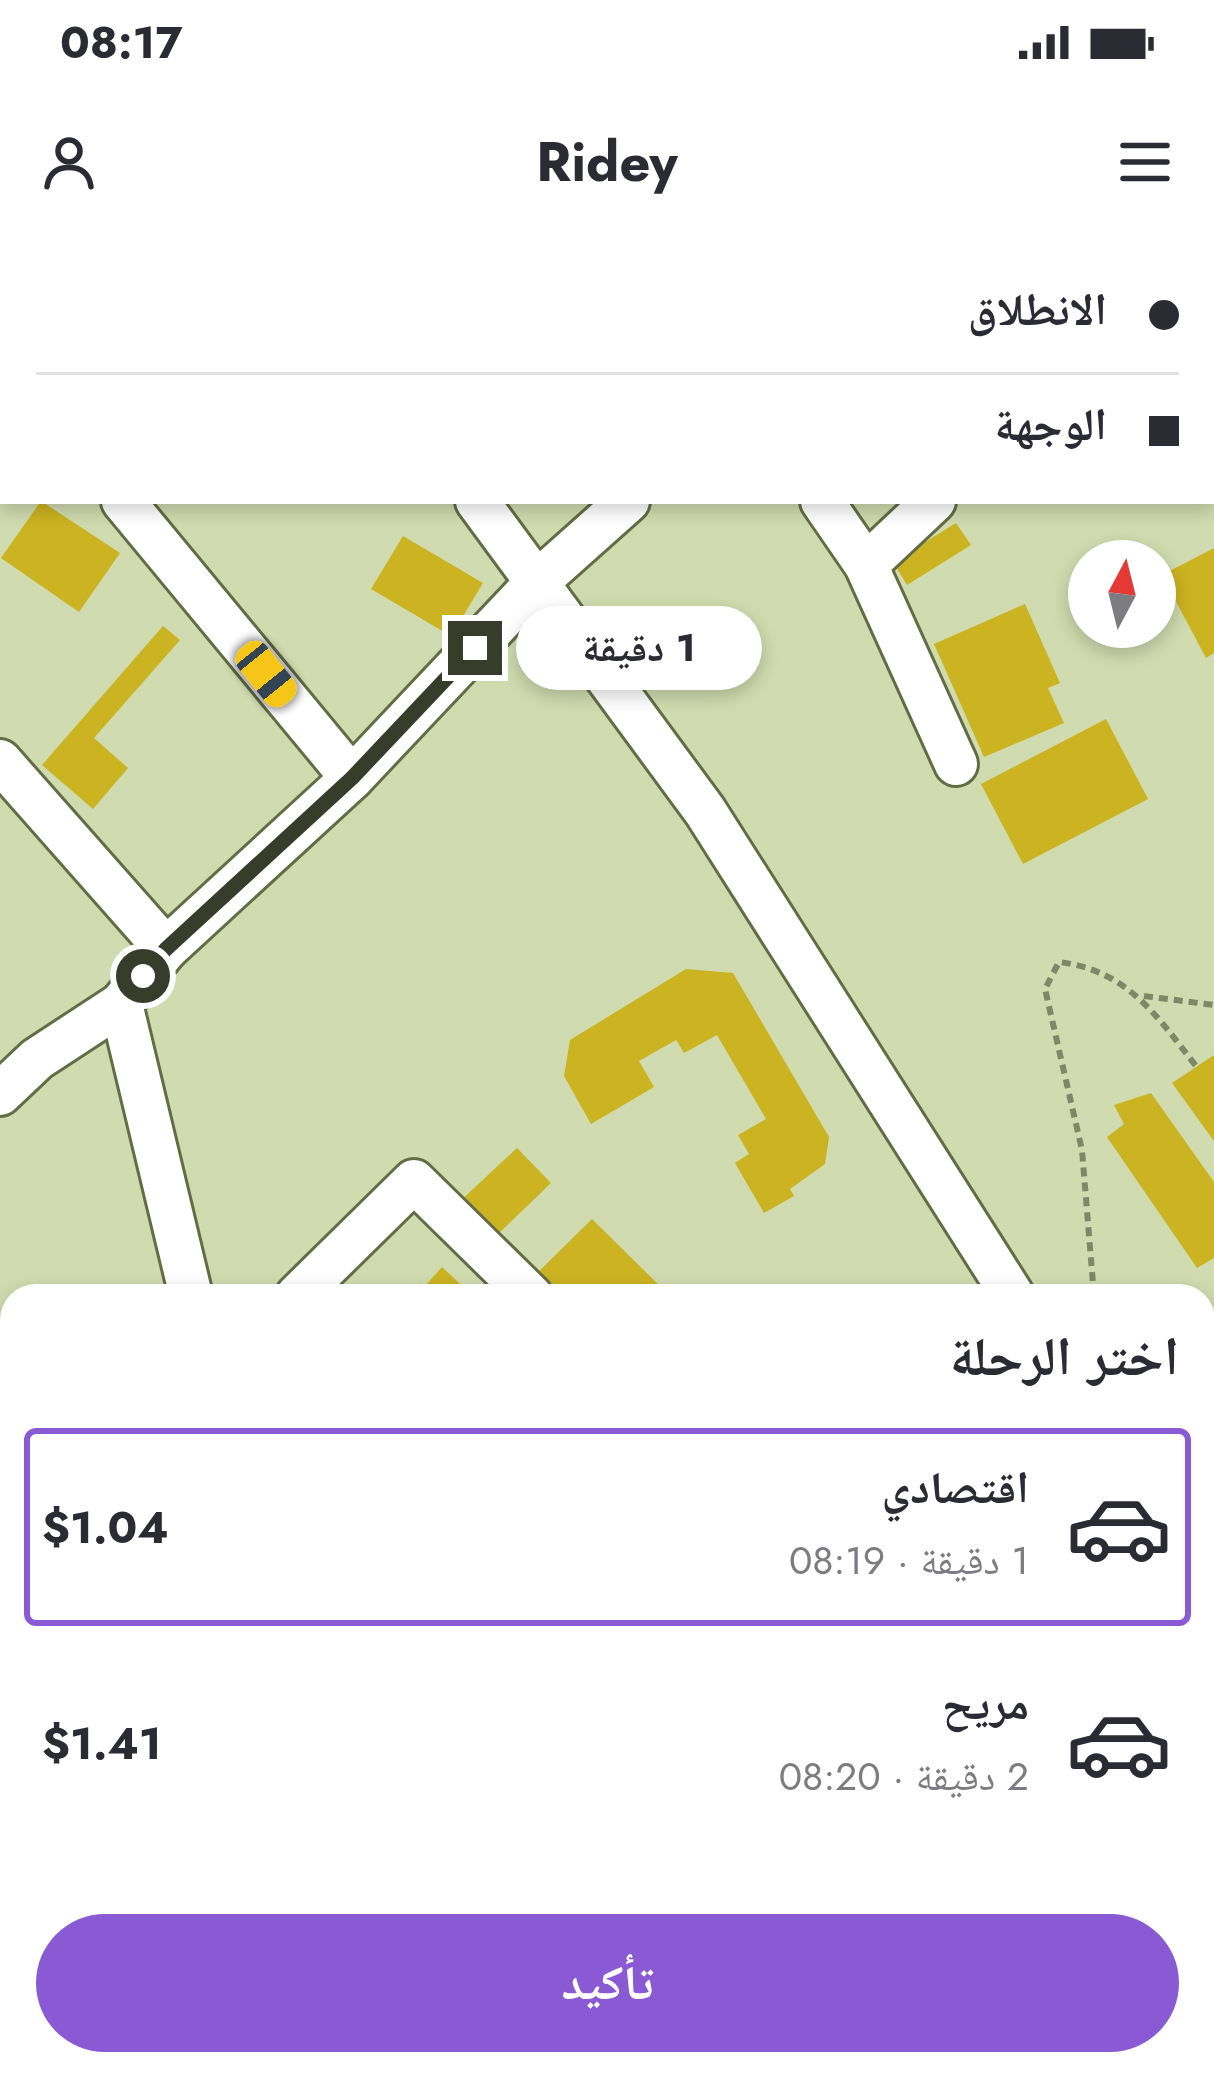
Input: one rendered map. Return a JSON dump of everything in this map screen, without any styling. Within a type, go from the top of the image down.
[{"type":"street","points":[[125,504],[352,778]]},
{"type":"street","points":[[479,504],[705,811],[1005,1284]]},
{"type":"street","points":[[0,1094],[37,1059],[121,1004],[166,949],[352,778],[536,583],[625,504]]},
{"type":"street","points":[[824,504],[866,566],[956,764]]},
{"type":"street","points":[[866,566],[931,504]]},
{"type":"street","points":[[0,761],[166,949]]},
{"type":"street","points":[[121,1004],[188,1284]]},
{"type":"street","points":[[309,1284],[414,1181],[519,1284]]},
{"type":"path","points":[[1093,1284],[1082,1150],[1046,988],[1059,962],[1093,966],[1141,995],[1196,1066]]},
{"type":"path","points":[[1141,995],[1214,1005]]},
{"type":"building","points":[[39,504],[120,553],[79,612],[1,558]]},
{"type":"building","points":[[956,523],[971,545],[907,585],[893,562]]},
{"type":"building","points":[[403,536],[483,583],[451,636],[371,589]]},
{"type":"building","points":[[1214,548],[1214,653],[1206,658],[1176,601],[1176,568]]},
{"type":"building","points":[[1025,604],[1060,683],[1048,688],[1064,723],[984,757],[934,644]]},
{"type":"building","points":[[163,626],[180,640],[94,738],[128,768],[93,809],[42,765]]},
{"type":"building","points":[[541,626],[563,649],[541,670],[519,647]]},
{"type":"building","points":[[1106,719],[1148,799],[1023,864],[981,784]]},
{"type":"building","points":[[686,969],[733,973],[829,1137],[825,1164],[790,1189],[794,1196],[764,1213],[735,1163],[749,1154],[738,1135],[766,1119],[717,1035],[684,1053],[676,1040],[639,1061],[654,1087],[591,1124],[564,1076],[570,1040]]},
{"type":"building","points":[[1214,1055],[1214,1141],[1172,1083]]},
{"type":"building","points":[[1151,1093],[1214,1182],[1214,1258],[1197,1268],[1107,1137],[1124,1124],[1114,1105]]},
{"type":"building","points":[[517,1148],[551,1183],[492,1240],[457,1204]]},
{"type":"building","points":[[592,1219],[658,1284],[526,1284]]},
{"type":"building","points":[[442,1267],[460,1284],[427,1284]]},
{"type":"route","points":[[143,976],[166,949],[352,778],[475,648]]}]
